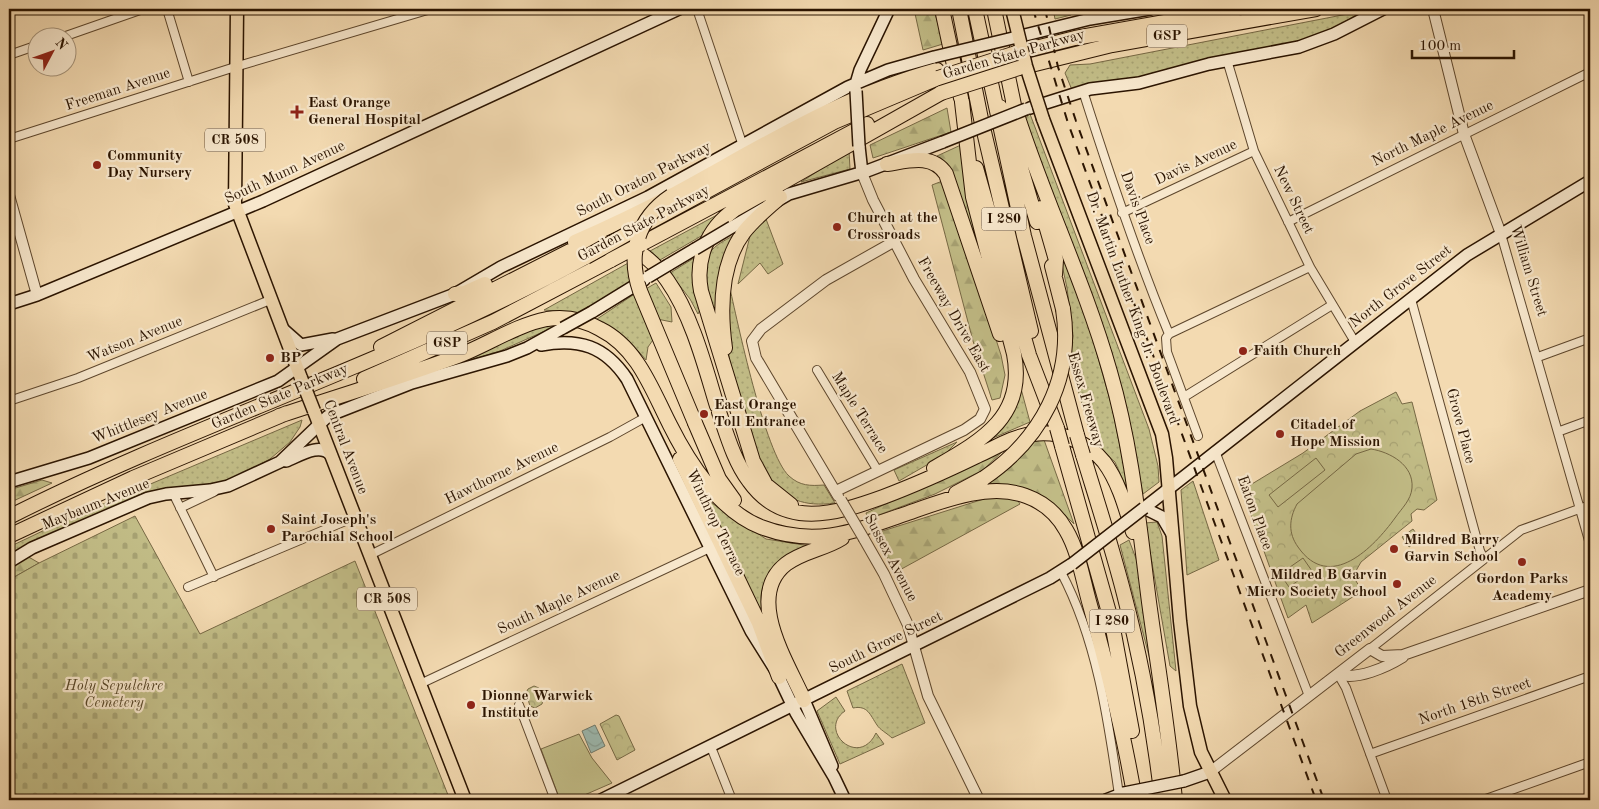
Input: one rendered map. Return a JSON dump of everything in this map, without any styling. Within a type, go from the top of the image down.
[{"type":"highway","points":[[942,9],[979,180],[1029,355],[1057,428]]},
{"type":"highway","name":"I 280","points":[[958,9],[1006,228],[1057,428],[1094,554],[1116,640],[1124,681],[1140,800]]},
{"type":"highway","name":"Essex Freeway","points":[[975,9],[991,91],[1036,283],[1077,434],[1118,570],[1137,647],[1152,726],[1162,800]]},
{"type":"highway","points":[[994,9],[1025,155],[1056,260],[1055,275]]},
{"type":"highway","name":"Garden State Parkway","points":[[9,517],[108,471],[450,326],[586,258],[936,68],[1016,53],[1075,38],[1238,9]]},
{"type":"highway","name":"Garden State Parkway","points":[[9,536],[133,478],[472,332],[838,139],[941,93],[1019,68],[1112,45],[1316,9]]},
{"type":"highway","points":[[454,294],[465,293],[671,196],[838,105],[936,68]]},
{"type":"highway","points":[[930,505],[984,478],[1007,462],[1024,445],[1039,426],[1051,404],[1059,381],[1064,357],[1066,332],[1055,275],[1026,188],[1007,120],[991,91]]},
{"type":"highway","points":[[813,514],[785,501],[760,476],[753,461],[700,286],[701,258],[709,237],[722,221],[738,208],[941,93]]},
{"type":"highway","points":[[879,498],[990,432],[1004,416],[1013,396],[1016,372],[1014,354],[972,197],[962,102]]},
{"type":"highway","points":[[1013,102],[1027,147],[1100,341],[1114,386],[1132,467],[1166,708],[1175,800]]},
{"type":"highway","points":[[887,164],[928,160],[938,165],[946,174],[1003,342],[1009,372],[1005,400],[990,427],[971,445]]},
{"type":"highway","points":[[671,196],[654,210],[642,227],[636,245],[634,268],[640,290],[716,473],[727,492],[748,512],[767,523],[772,530]]},
{"type":"highway","points":[[738,410],[724,342],[723,300],[726,276],[734,250],[744,232],[780,197]]},
{"type":"highway","points":[[287,395],[570,251],[591,244],[606,244],[637,252],[654,265],[670,283],[690,321],[737,461],[753,486],[778,506],[796,512],[813,514],[839,512],[921,482],[1023,436],[1046,433],[1073,439],[1096,454],[1113,477],[1133,531],[1150,604]]},
{"type":"highway","points":[[279,416],[456,357],[532,324],[549,319],[568,319],[586,323],[604,331],[629,351],[642,369],[692,464],[712,488],[747,518],[763,528],[800,537],[828,537],[849,534],[930,505],[985,492],[1009,492],[1039,502],[1062,524],[1074,549],[1112,682],[1123,732],[1126,796]]},
{"type":"highway","points":[[670,425],[671,440],[759,623],[779,678]]},
{"type":"highway","points":[[798,703],[771,622],[767,606],[769,591],[778,573],[788,562],[831,545],[849,534]]},
{"type":"main road","name":"Central Avenue","points":[[237,9],[235,67],[235,195],[237,213],[465,800]]},
{"type":"main road","name":"South Munn Avenue","points":[[9,304],[37,295],[237,213],[679,9]]},
{"type":"main road","name":"Freeway Drive East","points":[[862,173],[856,87],[860,70],[888,9]]},
{"type":"main road","name":"Dr. Martin Luther King Jr. Boulevard","points":[[1012,9],[1026,66],[1043,119],[1156,416],[1165,447],[1189,700],[1198,742],[1210,772],[1225,800]]},
{"type":"main road","name":"South Oraton Parkway","points":[[299,373],[337,339],[454,294],[493,272],[635,204],[895,68],[936,68],[1013,38],[1080,21],[1150,9]]},
{"type":"main road","points":[[273,466],[290,454],[316,417],[331,415],[412,383],[484,363],[527,348],[592,312],[780,197],[862,173],[1026,109],[1084,91],[1139,83],[1227,60],[1274,54],[1310,44],[1383,9]]},
{"type":"main road","name":"North Grove Street","points":[[1169,488],[1467,255],[1590,181]]},
{"type":"main road","points":[[281,326],[301,345],[313,344],[327,338],[337,339]]},
{"type":"main road","name":"Winthrop Terrace","points":[[527,348],[570,342],[595,349],[613,362],[624,375],[751,631],[826,750],[834,777],[845,800]]},
{"type":"main road","name":"Whittlesey Avenue","points":[[9,482],[82,460],[169,427],[299,373]]},
{"type":"main road","points":[[273,466],[318,449],[325,450],[331,455]]},
{"type":"main road","name":"Maybaum Avenue","points":[[9,562],[39,545],[91,525],[141,501],[174,492],[210,490],[228,486],[273,466]]},
{"type":"main road","name":"South Grove Street","points":[[601,800],[1061,572],[1169,488]]},
{"type":"main road","points":[[1144,508],[1162,517],[1173,536]]},
{"type":"main road","points":[[1106,800],[1184,781],[1210,772]]},
{"type":"street","points":[[78,32],[143,9]]},
{"type":"street","points":[[167,9],[189,82]]},
{"type":"street","name":"Freeman Avenue","points":[[9,139],[235,67],[431,9]]},
{"type":"street","points":[[697,9],[743,146]]},
{"type":"street","name":"William Street","points":[[1433,9],[1464,134],[1501,234],[1560,431],[1590,544]]},
{"type":"street","points":[[9,55],[28,48]]},
{"type":"street","name":"New Street","points":[[1227,60],[1254,151],[1310,266],[1354,342]]},
{"type":"street","name":"North Maple Avenue","points":[[1288,222],[1590,72]]},
{"type":"street","name":"Davis Place","points":[[1084,91],[1122,213],[1135,241],[1150,288],[1169,334]]},
{"type":"street","name":"Davis Avenue","points":[[1122,213],[1254,151]]},
{"type":"street","name":"Freeway Drive East","points":[[862,173],[873,200],[895,242],[970,372],[984,403],[984,411],[980,419],[964,430],[878,471]]},
{"type":"street","points":[[9,196],[37,295]]},
{"type":"street","name":"Sussex Avenue","points":[[895,242],[826,280],[761,329],[752,341],[756,358],[884,574],[908,625],[928,696],[979,800]]},
{"type":"street","points":[[1198,436],[1167,352],[1166,338],[1169,334],[1310,266]]},
{"type":"street","name":"Grove Place","points":[[1411,299],[1480,551],[1484,559]]},
{"type":"street","name":"Watson Avenue","points":[[9,401],[78,378],[270,300]]},
{"type":"street","points":[[1184,397],[1332,305]]},
{"type":"street","points":[[1538,357],[1590,338]]},
{"type":"street","name":"Maple Terrace","points":[[816,370],[878,471]]},
{"type":"street","name":"Hawthorne Avenue","points":[[370,555],[610,437],[646,417]]},
{"type":"street","points":[[1560,431],[1590,420]]},
{"type":"street","name":"Eaton Place","points":[[1215,452],[1309,696]]},
{"type":"street","points":[[838,496],[878,471]]},
{"type":"street","points":[[180,508],[228,486]]},
{"type":"street","points":[[174,492],[214,576]]},
{"type":"street","name":"Greenwood Avenue","points":[[1210,772],[1524,528],[1590,505]]},
{"type":"street","points":[[188,587],[355,517]]},
{"type":"street","name":"South Maple Avenue","points":[[420,684],[710,548]]},
{"type":"street","points":[[1061,572],[1077,603],[1086,628],[1126,796]]},
{"type":"street","points":[[1338,674],[1355,675],[1392,663],[1410,653],[1590,590]]},
{"type":"street","points":[[1370,649],[1382,656],[1410,653]]},
{"type":"street","points":[[1338,674],[1346,688],[1387,800]]},
{"type":"street","name":"North 18th Street","points":[[1370,754],[1590,676]]},
{"type":"street","points":[[519,705],[555,800]]},
{"type":"street","points":[[711,747],[732,800]]},
{"type":"street","points":[[1483,800],[1590,762]]},
{"type":"green space","points":[[914,9],[934,9],[943,44],[923,50]]},
{"type":"green space","points":[[1053,9],[1068,9],[1071,15],[1055,19]]},
{"type":"green space","points":[[1363,11],[1334,28],[1284,47],[1237,53],[1132,81],[1072,90],[1065,73],[1070,65],[1090,64]]},
{"type":"green space","points":[[947,108],[951,132],[873,158],[870,145]]},
{"type":"green space","points":[[1030,114],[1149,429],[1158,466],[1159,482],[1143,494],[1114,362],[1023,120]]},
{"type":"green space","points":[[963,144],[985,270],[950,169],[937,156]]},
{"type":"green space","points":[[849,151],[850,169],[801,182]]},
{"type":"green space","points":[[945,180],[1001,355],[1005,375],[1000,398],[992,400],[973,341],[932,185]]},
{"type":"green space","points":[[717,215],[703,235],[660,260],[650,251]]},
{"type":"green space","points":[[766,219],[783,264],[768,274],[760,263],[738,284],[751,232]]},
{"type":"green space","points":[[736,234],[715,319],[706,284],[705,265],[714,248]]},
{"type":"green space","points":[[1056,237],[1089,326],[1112,407],[1130,496],[1115,462],[1093,442],[1070,362],[1073,336],[1067,288]]},
{"type":"green space","points":[[699,255],[702,305],[698,314],[690,299],[670,273]]},
{"type":"green space","points":[[630,262],[633,281],[580,313],[544,310]]},
{"type":"green space","points":[[656,283],[671,307],[672,322],[657,319],[644,290]]},
{"type":"green space","points":[[729,284],[753,385],[771,442],[780,463],[789,476],[801,484],[824,485],[835,503],[814,504],[796,500],[782,492],[763,467],[750,434],[730,359],[727,341]]},
{"type":"green space","points":[[636,293],[655,337],[648,347],[646,360],[622,337],[594,321]]},
{"type":"green space","points":[[563,323],[500,351],[458,364],[458,360],[535,327]]},
{"type":"green space","points":[[1020,385],[1030,422],[986,441]]},
{"type":"green space","points":[[1396,392],[1402,404],[1412,402],[1437,500],[1424,510],[1417,509],[1411,514],[1412,521],[1361,562],[1353,576],[1362,591],[1312,623],[1306,605],[1288,618],[1242,490],[1303,453],[1360,411]]},
{"type":"green space","points":[[302,420],[300,427],[290,442],[270,459],[240,475],[215,484],[151,491],[9,554],[9,547],[70,518]]},
{"type":"green space","points":[[1043,437],[1074,524],[1054,505],[1036,494],[1016,487],[989,483],[1036,438]]},
{"type":"green space","points":[[957,442],[944,455],[899,481],[894,470]]},
{"type":"green space","points":[[1005,449],[983,470],[935,494],[868,519],[866,513]]},
{"type":"green space","points":[[1371,449],[1386,453],[1405,466],[1412,480],[1412,488],[1408,500],[1375,541],[1351,561],[1337,566],[1324,566],[1310,560],[1298,547],[1291,531],[1292,515],[1297,504],[1356,454]]},
{"type":"green space","points":[[1316,458],[1325,470],[1278,507],[1269,495]]},
{"type":"green space","points":[[42,480],[52,483],[9,503],[9,490]]},
{"type":"green space","points":[[1193,481],[1219,560],[1187,575],[1181,490]]},
{"type":"green space","points":[[704,498],[766,539],[810,546],[786,557],[763,618]]},
{"type":"green space","points":[[987,498],[1016,498],[1020,504],[896,572],[873,534]]},
{"type":"green space","name":"Holy Sepulchre Cemetery","points":[[135,516],[200,634],[355,561],[450,800],[9,800],[9,580],[39,563]]},
{"type":"green space","points":[[1157,522],[1162,536],[1176,671],[1170,666],[1145,523]]},
{"type":"green space","points":[[1413,529],[1420,539],[1409,547],[1402,537]]},
{"type":"green space","points":[[1129,540],[1138,564],[1154,675],[1120,545]]},
{"type":"green space","points":[[27,556],[39,563],[9,580],[9,570]]},
{"type":"green space","points":[[1303,558],[1312,571],[1289,587],[1280,574]]},
{"type":"green space","points":[[902,664],[925,723],[892,738],[878,727],[865,709],[853,708],[847,691]]},
{"type":"green space","points":[[534,686],[539,688],[543,700],[542,704],[535,708],[530,706],[526,693],[528,689]]},
{"type":"green space","points":[[836,697],[845,711],[838,719],[836,728],[838,736],[844,743],[851,747],[860,747],[869,743],[876,733],[884,744],[840,764],[817,711]]},
{"type":"green space","points":[[616,715],[619,716],[635,750],[617,760],[600,724]]},
{"type":"green space","points":[[579,734],[592,758],[612,783],[573,800],[560,800],[541,749]]},
{"type":"water","points":[[595,725],[605,746],[591,753],[582,731]]},
{"type":"railway","points":[[1033,9],[1068,123],[1316,800]]},
{"type":"railway","points":[[1045,9],[1058,67],[1076,121],[1324,800]]},
{"type":"place","name":"East Orange General Hospital","points":[[297,112]]},
{"type":"place","name":"Community Day Nursery","points":[[97,165]]},
{"type":"place","name":"Church at the Crossroads","points":[[837,227]]},
{"type":"place","name":"Faith Church","points":[[1243,351]]},
{"type":"place","name":"BP","points":[[270,358]]},
{"type":"place","name":"East Orange Toll Entrance","points":[[704,414]]},
{"type":"place","name":"Citadel of Hope Mission","points":[[1280,434]]},
{"type":"place","name":"Saint Joseph's Parochial School","points":[[271,529]]},
{"type":"place","name":"Mildred Barry Garvin School","points":[[1394,549]]},
{"type":"place","name":"Gordon Parks Academy","points":[[1522,562]]},
{"type":"place","name":"Mildred B Garvin Micro Society School","points":[[1397,584]]},
{"type":"place","name":"Dionne Warwick Institute","points":[[471,705]]}]
